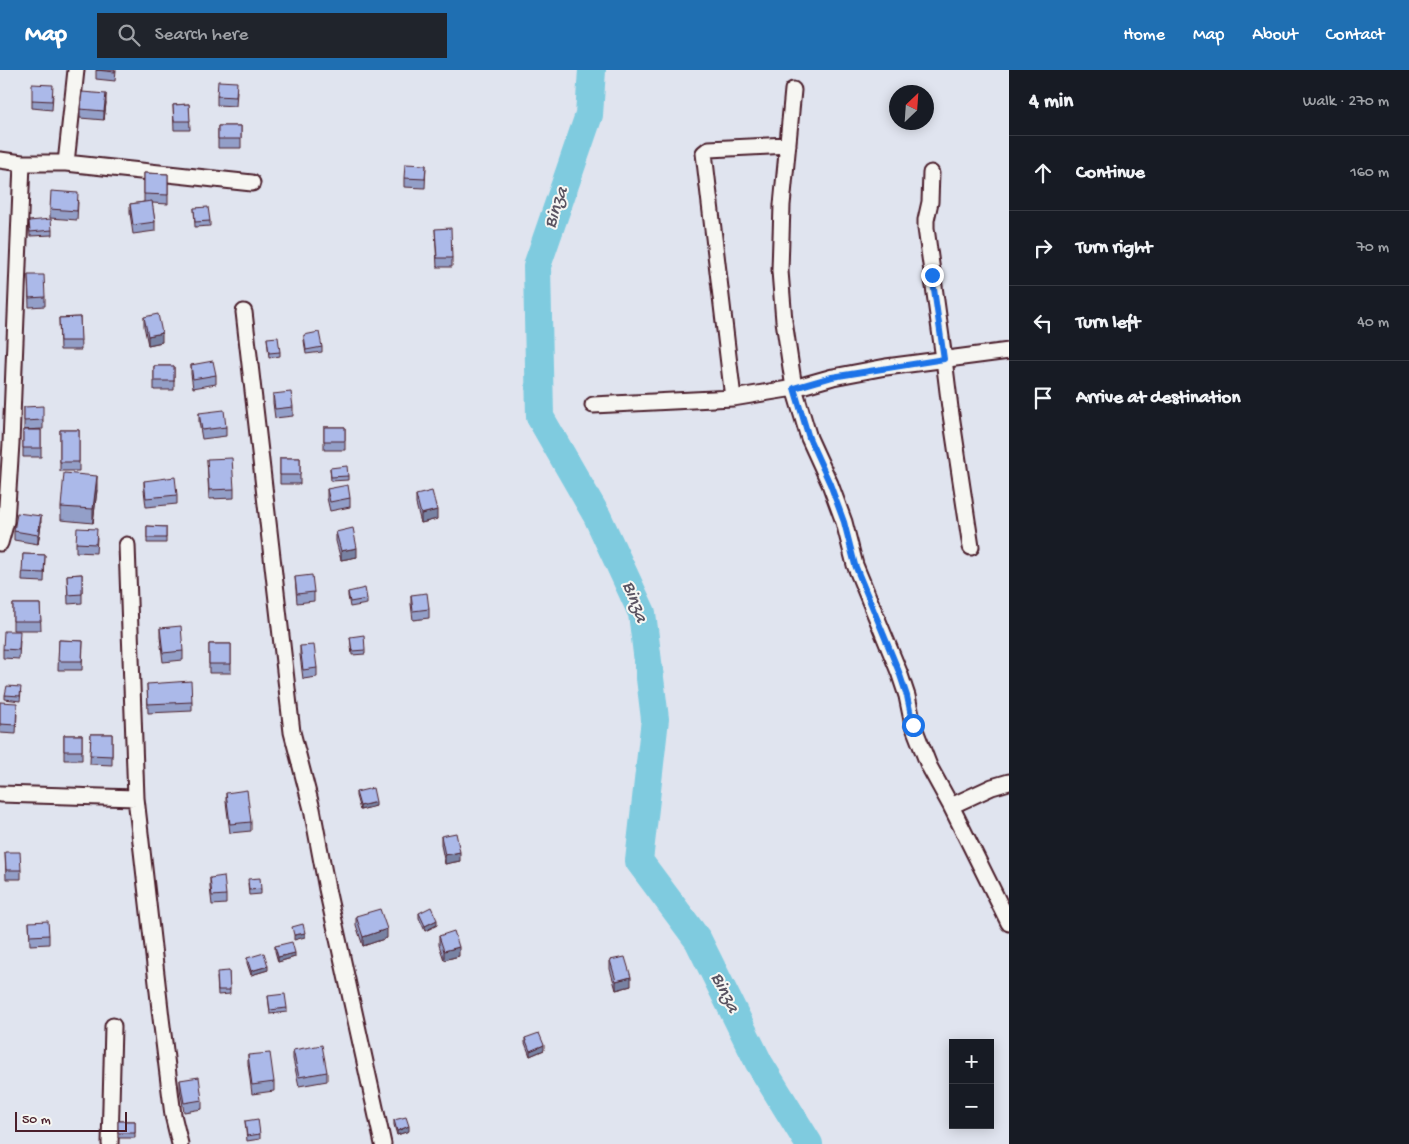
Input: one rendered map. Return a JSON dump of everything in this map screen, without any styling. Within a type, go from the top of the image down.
[{"type":"street","points":[[66,162],[76,70]]},
{"type":"street","points":[[793,90],[782,205],[780,271],[784,321],[794,388],[809,438],[830,484],[844,522],[855,565],[899,672],[907,696],[913,725],[929,766],[1009,924]]},
{"type":"street","points":[[734,398],[704,153],[708,149],[788,145]]},
{"type":"street","points":[[0,160],[22,163],[66,162],[252,183]]},
{"type":"street","points":[[0,543],[6,521],[11,443],[22,163]]},
{"type":"street","points":[[931,173],[930,202],[926,228],[950,408],[972,547]]},
{"type":"street","points":[[244,312],[292,732],[312,809],[327,889],[383,1144]]},
{"type":"street","points":[[593,405],[734,398],[794,388],[832,377],[944,359],[1009,351]]},
{"type":"street","points":[[127,545],[136,798],[160,1018],[173,1115],[180,1144]]},
{"type":"street","points":[[950,806],[992,787],[1009,782]]},
{"type":"street","points":[[0,794],[136,798]]},
{"type":"street","points":[[110,1144],[113,1026]]},
{"type":"building","points":[[96,70],[115,70],[115,72]]},
{"type":"building","points":[[218,81],[237,82],[236,97],[217,96]]},
{"type":"building","points":[[32,84],[53,85],[52,101],[32,100]]},
{"type":"building","points":[[82,92],[106,94],[104,111],[80,109]]},
{"type":"building","points":[[189,104],[190,121],[174,121],[173,105]]},
{"type":"building","points":[[218,126],[241,126],[241,139],[218,139]]},
{"type":"building","points":[[405,164],[426,165],[425,179],[404,178]]},
{"type":"building","points":[[144,173],[168,174],[168,195],[144,194]]},
{"type":"building","points":[[51,191],[78,193],[77,211],[50,209]]},
{"type":"building","points":[[152,201],[155,222],[133,225],[130,204]]},
{"type":"building","points":[[208,207],[210,221],[195,222],[194,208]]},
{"type":"building","points":[[51,219],[52,230],[30,232],[29,221]]},
{"type":"building","points":[[451,228],[452,258],[437,258],[435,229]]},
{"type":"building","points":[[28,275],[44,275],[45,297],[29,298]]},
{"type":"building","points":[[158,314],[162,333],[148,336],[144,317]]},
{"type":"building","points":[[80,317],[81,341],[60,341],[59,318]]},
{"type":"building","points":[[319,332],[322,347],[306,350],[304,335]]},
{"type":"building","points":[[278,337],[280,352],[269,353],[267,338]]},
{"type":"building","points":[[213,361],[216,375],[193,379],[191,365]]},
{"type":"building","points":[[154,366],[174,366],[174,381],[154,381]]},
{"type":"building","points":[[291,392],[293,407],[275,409],[273,394]]},
{"type":"building","points":[[43,406],[43,420],[24,421],[24,407]]},
{"type":"building","points":[[224,410],[226,427],[202,430],[199,413]]},
{"type":"building","points":[[324,427],[345,427],[345,441],[324,441]]},
{"type":"building","points":[[23,430],[41,430],[41,448],[23,448]]},
{"type":"building","points":[[60,430],[79,430],[79,462],[60,462]]},
{"type":"building","points":[[232,458],[234,489],[209,490],[207,459]]},
{"type":"building","points":[[280,458],[300,458],[300,475],[280,475]]},
{"type":"building","points":[[347,466],[348,476],[331,477],[330,468]]},
{"type":"building","points":[[64,473],[97,476],[93,509],[61,507]]},
{"type":"building","points":[[175,477],[177,495],[146,498],[144,481]]},
{"type":"building","points":[[348,485],[350,498],[330,502],[327,489]]},
{"type":"building","points":[[432,491],[437,510],[421,514],[416,495]]},
{"type":"building","points":[[17,513],[41,516],[38,535],[14,531]]},
{"type":"building","points":[[147,526],[166,527],[166,538],[147,538]]},
{"type":"building","points":[[77,528],[97,529],[96,544],[76,543]]},
{"type":"building","points":[[353,528],[357,548],[341,551],[336,532]]},
{"type":"building","points":[[23,554],[45,555],[44,573],[22,572]]},
{"type":"building","points":[[82,574],[82,594],[68,595],[67,575]]},
{"type":"building","points":[[312,575],[314,592],[297,594],[295,577]]},
{"type":"building","points":[[365,588],[367,599],[350,602],[348,592]]},
{"type":"building","points":[[427,593],[429,609],[413,611],[411,595]]},
{"type":"building","points":[[13,604],[40,604],[41,621],[13,621]]},
{"type":"building","points":[[181,626],[183,651],[163,653],[160,628]]},
{"type":"building","points":[[4,631],[20,631],[19,650],[3,649]]},
{"type":"building","points":[[364,635],[365,650],[352,651],[350,637]]},
{"type":"building","points":[[59,640],[83,641],[82,661],[58,661]]},
{"type":"building","points":[[209,644],[231,644],[231,664],[209,664]]},
{"type":"building","points":[[314,645],[317,668],[303,670],[300,646]]},
{"type":"building","points":[[191,681],[192,702],[148,704],[147,684]]},
{"type":"building","points":[[7,686],[21,687],[20,696],[5,695]]},
{"type":"building","points":[[0,702],[17,703],[16,725],[0,724]]},
{"type":"building","points":[[91,734],[112,734],[112,756],[90,755]]},
{"type":"building","points":[[64,735],[82,735],[82,751],[64,751]]},
{"type":"building","points":[[373,788],[376,802],[360,806],[356,792]]},
{"type":"building","points":[[247,790],[251,822],[230,824],[226,793]]},
{"type":"building","points":[[456,833],[460,852],[445,855],[441,836]]},
{"type":"building","points":[[5,852],[20,852],[21,870],[6,870]]},
{"type":"building","points":[[224,876],[226,895],[212,896],[210,878]]},
{"type":"building","points":[[260,878],[261,889],[249,890],[248,879]]},
{"type":"building","points":[[431,907],[437,920],[425,926],[419,913]]},
{"type":"building","points":[[380,909],[387,929],[363,937],[356,916]]},
{"type":"building","points":[[48,921],[49,935],[30,936],[29,922]]},
{"type":"building","points":[[303,924],[305,933],[294,935],[292,927]]},
{"type":"building","points":[[454,931],[459,947],[444,951],[439,936]]},
{"type":"building","points":[[292,942],[295,953],[278,957],[275,946]]},
{"type":"building","points":[[264,953],[268,966],[251,971],[247,958]]},
{"type":"building","points":[[625,957],[631,977],[616,981],[610,960]]},
{"type":"building","points":[[229,971],[230,990],[218,990],[217,972]]},
{"type":"building","points":[[285,994],[287,1008],[270,1010],[268,996]]},
{"type":"building","points":[[539,1033],[544,1045],[530,1051],[525,1038]]},
{"type":"building","points":[[322,1045],[327,1072],[299,1077],[293,1050]]},
{"type":"building","points":[[270,1053],[274,1082],[252,1085],[248,1055]]},
{"type":"building","points":[[199,1077],[202,1100],[184,1103],[180,1080]]},
{"type":"building","points":[[406,1117],[409,1126],[397,1131],[394,1120]]},
{"type":"building","points":[[258,1119],[260,1134],[247,1136],[245,1121]]},
{"type":"building","points":[[118,1121],[135,1121],[135,1133],[118,1133]]},
{"type":"waterway","name":"Binza","points":[[592,70],[589,115],[537,266],[540,417],[597,516],[642,613],[655,719],[639,861],[698,940],[759,1063],[809,1144]]},
{"type":"route","points":[[913,725],[907,696],[899,672],[855,565],[844,522],[830,484],[809,438],[794,388],[832,377],[944,359],[932,275]]}]
